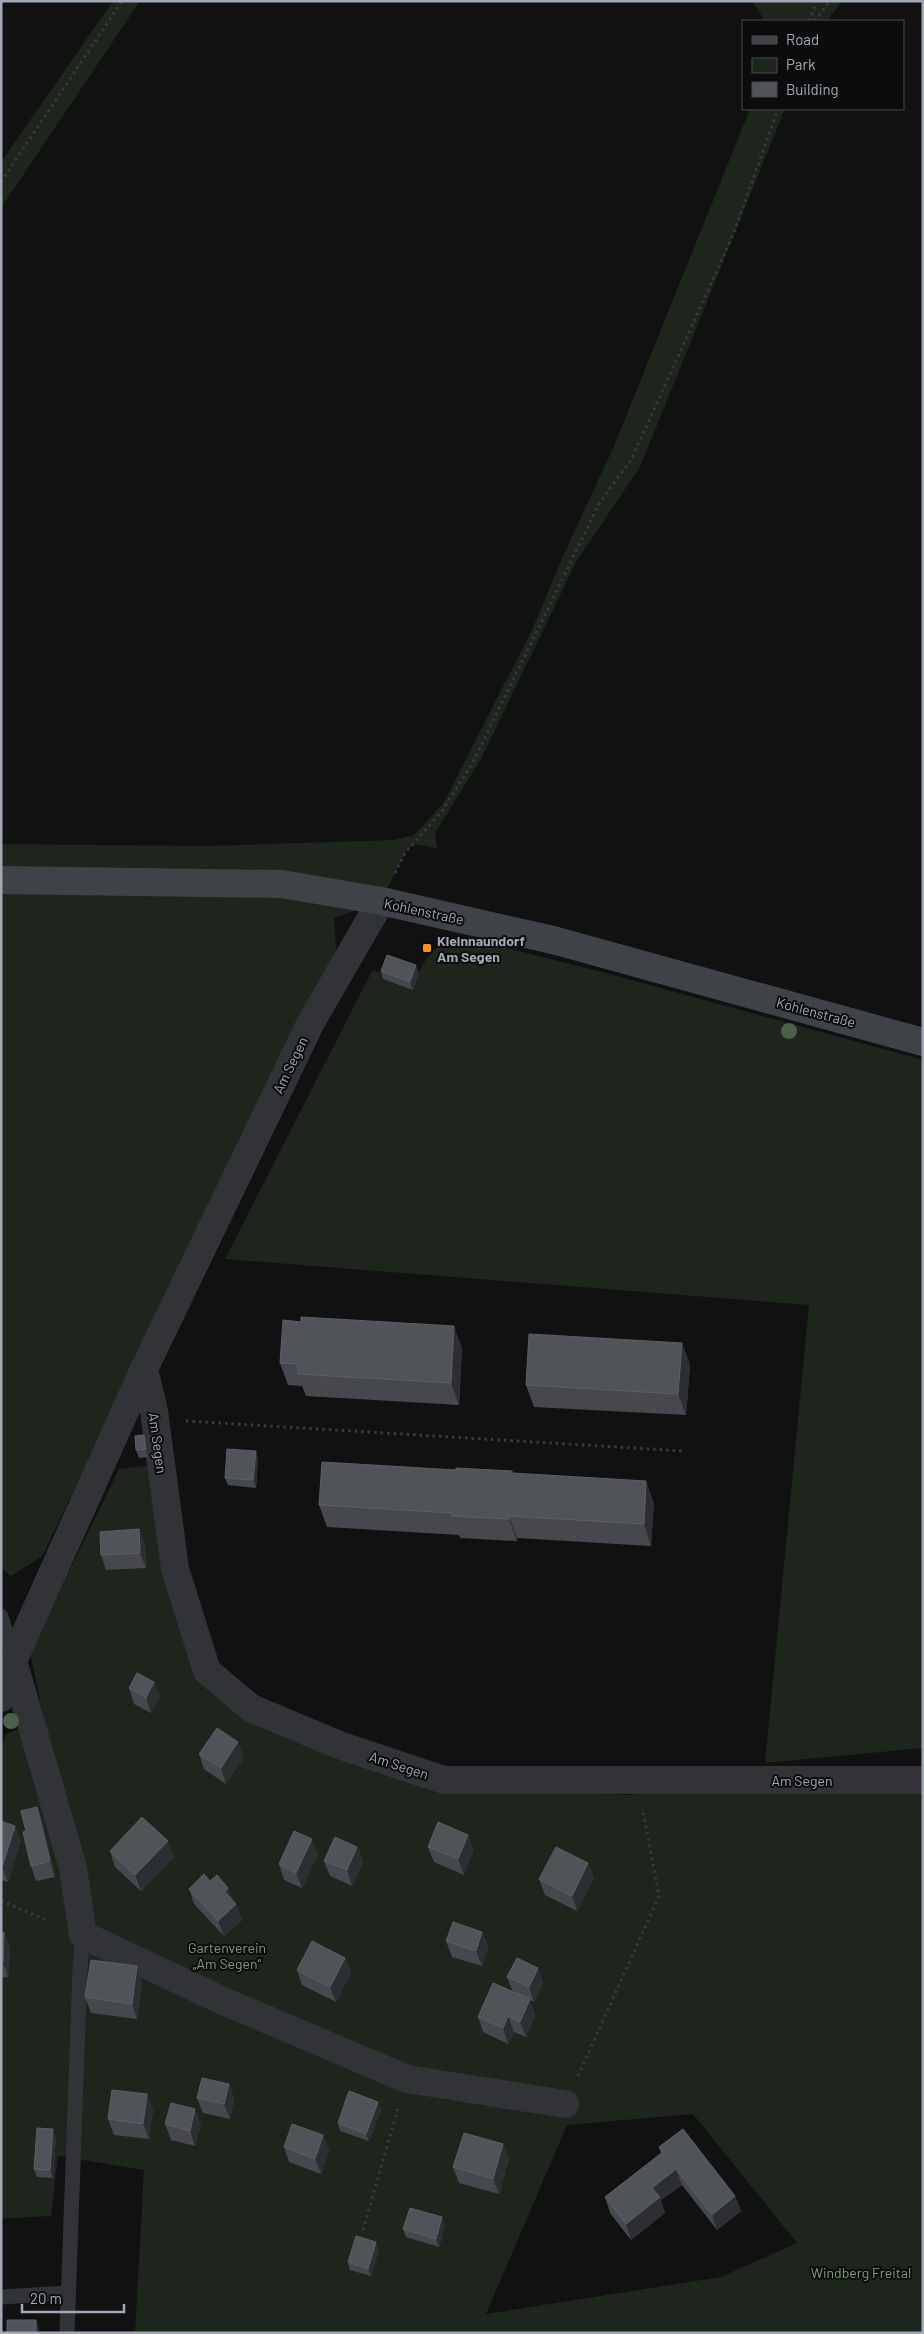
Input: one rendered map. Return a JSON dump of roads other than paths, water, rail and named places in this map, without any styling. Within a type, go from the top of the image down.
[{"type":"street","name":"Kohlenstraße","points":[[1,880],[282,884],[381,901],[553,940],[923,1042]]},
{"type":"street","name":"Am Segen","points":[[1,1698],[13,1661],[144,1369],[311,1022],[381,901]]},
{"type":"street","name":"Am Segen","points":[[144,1369],[154,1411],[175,1569],[207,1672],[251,1708],[339,1745],[444,1780],[923,1780]]},
{"type":"street","points":[[13,1661],[73,1868],[83,1934],[221,2000],[407,2079],[565,2104]]},
{"type":"lane","points":[[1,1616],[13,1661]]},
{"type":"lane","points":[[67,2333],[79,1978],[83,1934]]},
{"type":"lane","points":[[1,2297],[67,2293]]},
{"type":"place","name":"Kleinnaundorf Am Segen","points":[[427,948]]},
{"type":"park label","name":"Gartenverein „Am Segen“","points":[[227,1955]]},
{"type":"park label","name":"Windberg Freital","points":[[861,2272]]}]
